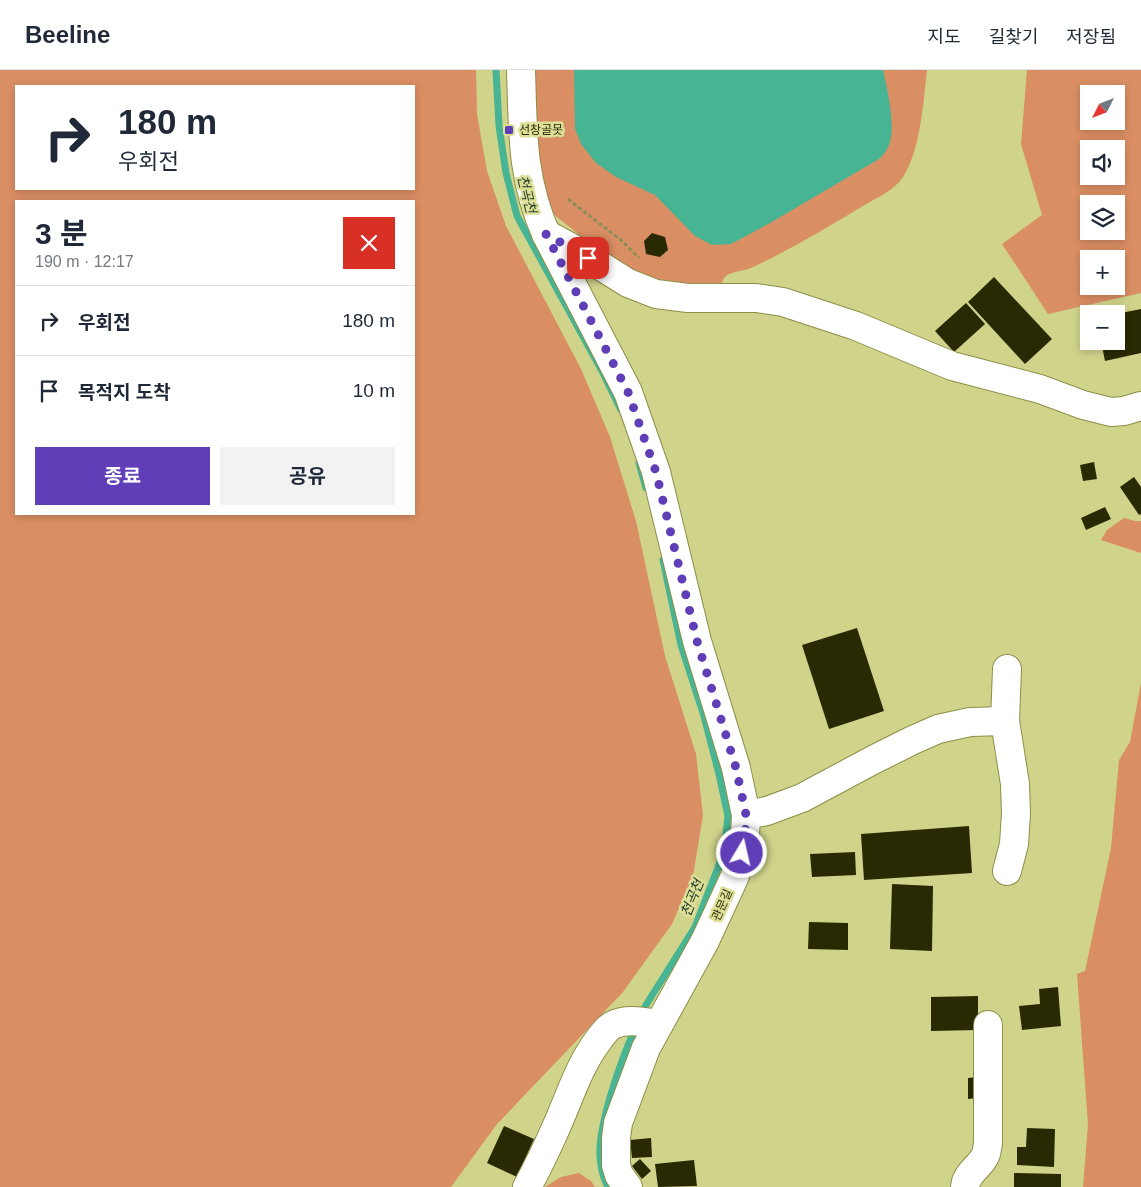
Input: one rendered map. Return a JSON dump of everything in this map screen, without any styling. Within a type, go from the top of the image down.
[{"type":"street","name":"관문길","points":[[521,70],[525,162],[536,212],[628,392],[656,472],[697,641],[736,768],[746,815],[745,835],[734,876],[705,941],[645,1023],[646,1048],[618,1123],[616,1138],[616,1166],[619,1175],[628,1187]]},
{"type":"street","points":[[546,234],[628,283],[656,294],[688,298],[756,298],[783,302],[856,326],[952,366],[1040,389],[1083,405],[1110,412],[1124,411],[1141,406]]},
{"type":"street","points":[[1007,670],[1005,721],[1014,784],[1016,814],[1014,844],[1007,871]]},
{"type":"street","points":[[746,815],[776,808],[802,798],[881,756],[938,729],[970,722],[1005,721]]},
{"type":"street","points":[[527,1187],[554,1132],[581,1067],[593,1048],[611,1025],[620,1022],[645,1023]]},
{"type":"street","points":[[964,1187],[970,1174],[985,1156],[988,1144],[988,1025]]},
{"type":"path","points":[[568,199],[635,253],[649,271],[656,294]]},
{"type":"shaded area","points":[[0,70],[476,70],[477,114],[487,171],[506,226],[581,369],[610,437],[636,521],[665,656],[696,754],[703,815],[693,876],[672,924],[623,992],[497,1124],[451,1187],[0,1187]]},
{"type":"shaded area","name":"선창골못","points":[[533,70],[927,70],[920,125],[914,153],[903,177],[895,186],[781,253],[750,268],[727,275],[720,288],[664,288],[608,258],[547,207],[538,176]]},
{"type":"shaded area","name":"선창골못","points":[[574,70],[883,70],[891,110],[892,132],[890,142],[879,159],[770,223],[731,244],[712,245],[695,236],[655,195],[616,177],[596,163],[581,144],[575,129]]},
{"type":"shaded area","points":[[1027,70],[1141,70],[1141,293],[1088,305],[1080,305],[1080,307],[1048,314],[1002,244],[1042,215],[1021,144]]},
{"type":"shaded area","points":[[1124,518],[1141,521],[1141,553],[1101,540],[1107,530]]},
{"type":"shaded area","points":[[1141,683],[1141,1187],[1083,1187],[1088,1124],[1077,974],[1085,971],[1111,848],[1119,760],[1130,742]]},
{"type":"shaded area","points":[[579,1173],[591,1181],[595,1187],[545,1187],[561,1177]]},
{"type":"building","points":[[652,233],[665,237],[668,250],[660,257],[646,254],[644,241]]},
{"type":"building","points":[[994,277],[1052,339],[1025,364],[968,302]]},
{"type":"building","points":[[966,303],[985,324],[954,352],[935,331]]},
{"type":"building","points":[[1141,309],[1141,353],[1105,361],[1103,350],[1125,350],[1125,312]]},
{"type":"building","points":[[1094,462],[1097,479],[1083,481],[1080,465]]},
{"type":"building","points":[[1134,477],[1141,487],[1141,514],[1139,515],[1120,487]]},
{"type":"building","points":[[1105,507],[1111,519],[1086,530],[1081,518]]},
{"type":"building","points":[[857,628],[884,711],[829,729],[802,645]]},
{"type":"building","points":[[969,826],[972,873],[864,880],[861,834]]},
{"type":"building","points":[[855,852],[856,875],[812,877],[810,854]]},
{"type":"building","points":[[892,884],[933,886],[932,951],[890,949]]},
{"type":"building","points":[[809,922],[848,923],[848,950],[808,949]]},
{"type":"building","points":[[1058,987],[1061,1026],[1022,1030],[1019,1006],[1040,1004],[1039,989]]},
{"type":"building","points":[[978,996],[978,1030],[931,1031],[931,997]]},
{"type":"building","points":[[977,1077],[977,1098],[968,1099],[968,1078]]},
{"type":"building","points":[[504,1126],[534,1139],[517,1177],[487,1163]]},
{"type":"building","points":[[1027,1128],[1055,1129],[1054,1167],[1017,1165],[1017,1147],[1026,1147]]},
{"type":"building","points":[[651,1138],[652,1157],[632,1158],[630,1140]]},
{"type":"building","points":[[640,1159],[651,1171],[642,1179],[632,1166]]},
{"type":"building","points":[[694,1160],[697,1186],[658,1187],[655,1164]]},
{"type":"building","points":[[1014,1173],[1061,1174],[1061,1187],[1014,1187]]},
{"type":"waterway","name":"천곡천","points":[[496,70],[499,126],[506,173],[517,216],[602,371],[621,410]]},
{"type":"waterway","name":"천곡천","points":[[639,463],[646,488]]},
{"type":"waterway","name":"천곡천","points":[[641,1015],[695,927],[724,852],[728,816],[704,716],[681,645],[663,560]]},
{"type":"waterway","name":"천곡천","points":[[608,1187],[602,1171],[600,1158],[603,1125],[618,1072],[636,1027]]},
{"type":"place","name":"선창골못","points":[[509,130]]},
{"type":"route","points":[[588,258],[546,234],[628,392],[656,472],[697,641],[736,768],[746,815],[742,853]]}]
